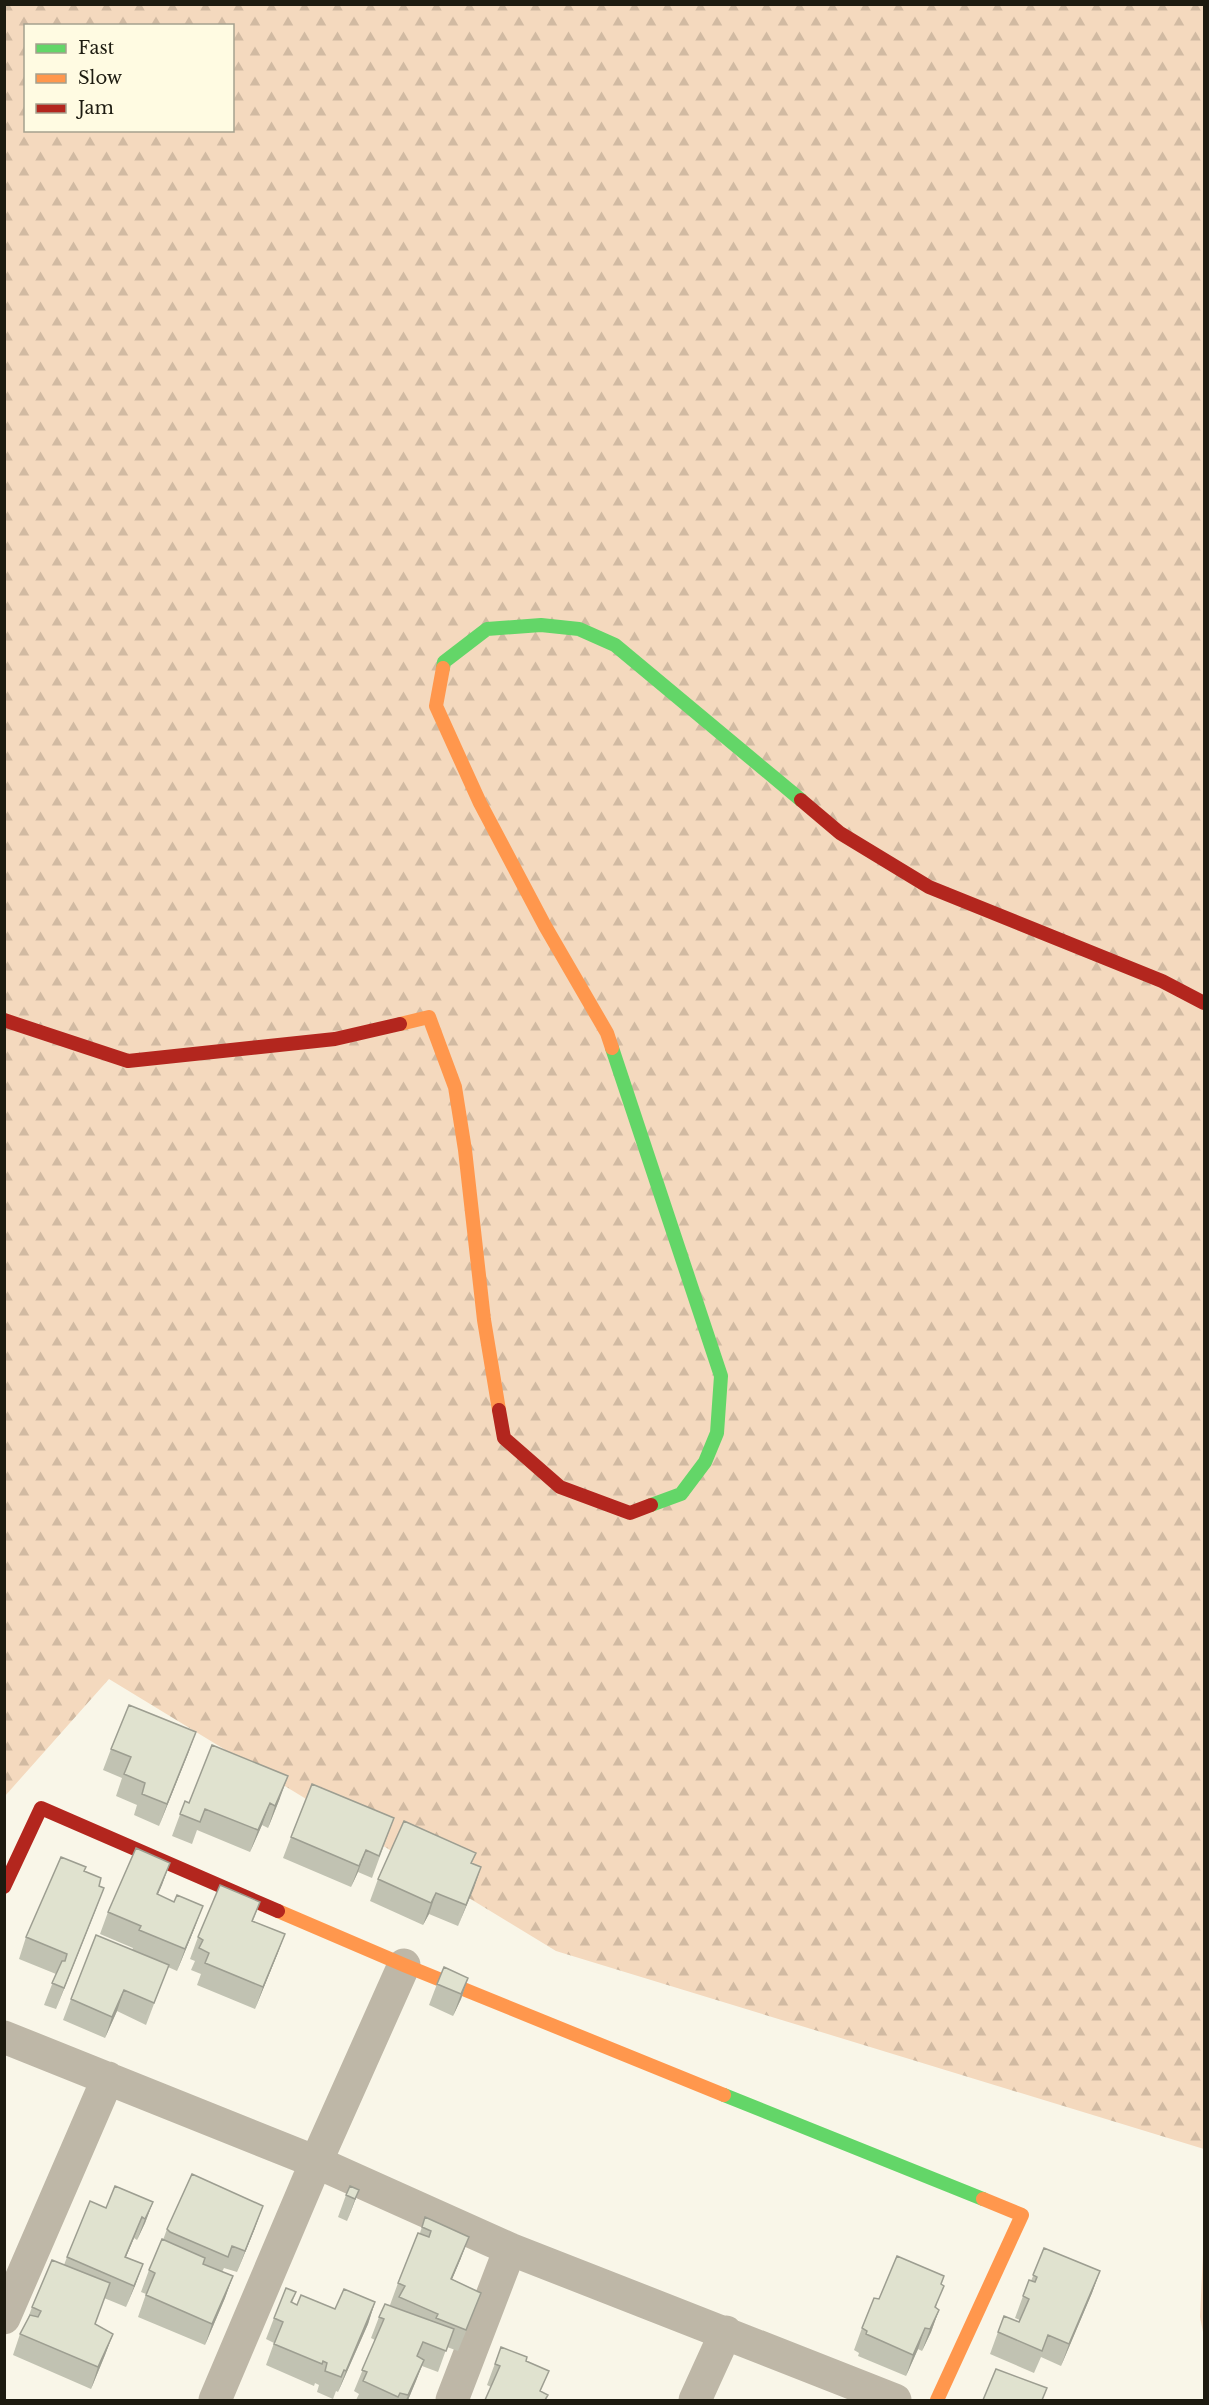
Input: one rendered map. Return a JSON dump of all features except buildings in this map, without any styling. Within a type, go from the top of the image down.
[{"type":"street","points":[[4,1020],[128,1061],[335,1039],[429,1017],[455,1087],[465,1150],[484,1320],[504,1438],[560,1487],[630,1513],[681,1494],[705,1462],[717,1433],[721,1376],[607,1033],[545,926],[480,802],[436,706],[444,662],[487,629],[542,625],[579,630],[615,645],[840,834],[929,887],[1162,981],[1204,1002]]},
{"type":"street","points":[[4,1887],[41,1808],[404,1965],[1022,2215],[937,2400]]},
{"type":"street","points":[[215,2400],[316,2162],[404,1965]]},
{"type":"street","points":[[4,2037],[316,2162],[510,2249],[895,2400]]},
{"type":"street","points":[[4,2318],[108,2078]]},
{"type":"street","points":[[452,2400],[510,2249]]},
{"type":"street","points":[[695,2400],[726,2332]]},
{"type":"green space","points":[[5,5],[1204,5],[1204,2149],[556,1951],[109,1679],[5,1796]]},
{"type":"green space","points":[[1204,2233],[1204,2337],[1200,2317]]},
{"type":"traffic: fast","points":[[443,668],[444,662],[487,629],[541,625],[579,629],[615,645],[801,800]]},
{"type":"traffic: fast","points":[[612,1048],[721,1376],[717,1433],[705,1462],[681,1494],[651,1505]]},
{"type":"traffic: fast","points":[[724,2095],[983,2199]]},
{"type":"traffic: slow","points":[[443,668],[436,706],[480,803],[545,926],[607,1033],[612,1048]]},
{"type":"traffic: slow","points":[[400,1024],[429,1017],[455,1087],[465,1150],[484,1320],[499,1410]]},
{"type":"traffic: slow","points":[[278,1911],[404,1965],[724,2095]]},
{"type":"traffic: slow","points":[[937,2400],[1022,2215],[983,2199]]},
{"type":"traffic: jam","points":[[801,800],[840,833],[929,887],[1162,981],[1204,1003]]},
{"type":"traffic: jam","points":[[4,1020],[128,1061],[335,1039],[400,1024]]},
{"type":"traffic: jam","points":[[499,1410],[504,1438],[560,1487],[630,1513],[651,1505]]},
{"type":"traffic: jam","points":[[4,1887],[41,1808],[278,1911]]}]
